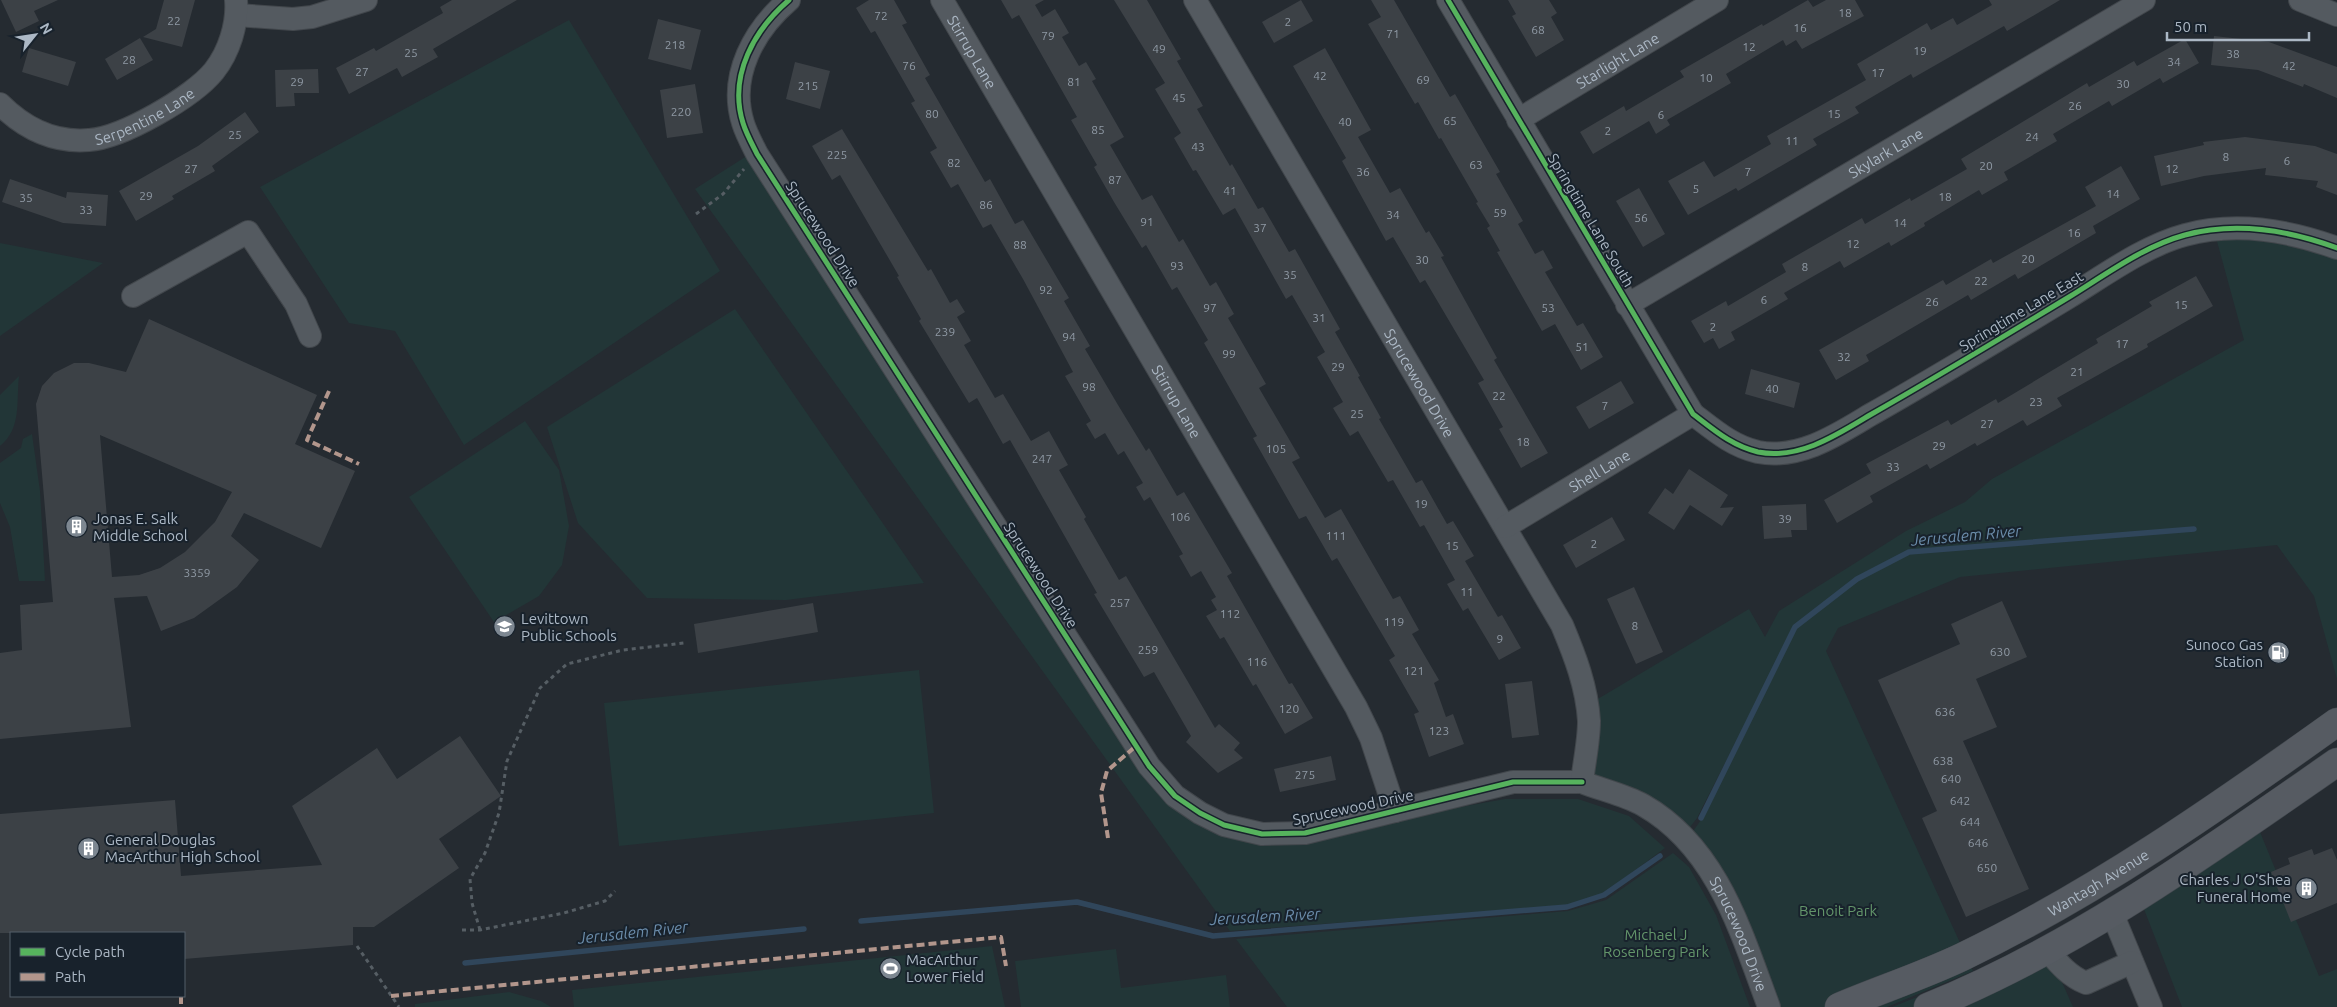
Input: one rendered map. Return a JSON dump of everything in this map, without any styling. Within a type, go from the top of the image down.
[{"type":"main road","name":"Wantagh Avenue","points":[[1839,1007],[1960,958],[2100,882],[2186,827],[2337,722]]},
{"type":"main road","points":[[1928,1007],[1972,989],[2112,913],[2200,857],[2337,762]]},
{"type":"street","points":[[237,8],[293,19],[312,16],[366,0]]},
{"type":"street","name":"Sprucewood Drive","points":[[790,0],[773,14],[752,42],[743,66],[739,93],[743,122],[757,154],[1149,766],[1175,796],[1200,813],[1224,825],[1262,834],[1305,833],[1513,782],[1582,782],[1642,804],[1671,824],[1697,851],[1729,901],[1769,1007]]},
{"type":"street","name":"Stirrup Lane","points":[[942,0],[1356,707],[1371,738],[1395,811]]},
{"type":"street","name":"Springtime Lane South","points":[[1448,0],[1693,414],[1727,441]]},
{"type":"street","name":"Starlight Lane","points":[[1518,120],[1717,0]]},
{"type":"street","name":"Skylark Lane","points":[[1627,305],[2144,0]]},
{"type":"street","points":[[2300,0],[2337,14]]},
{"type":"street","name":"Sprucewood Drive","points":[[1204,3],[1562,625],[1575,654],[1584,687],[1589,722],[1582,782]]},
{"type":"street","name":"Serpentine Lane","points":[[0,104],[15,119],[37,132],[62,139],[90,140],[119,132],[150,117],[198,88],[215,70],[232,36],[237,8]]},
{"type":"street","name":"Springtime Lane East","points":[[1727,441],[1759,452],[1791,452],[1822,443],[1913,391],[2119,267],[2162,243],[2186,235],[2234,227],[2269,228],[2337,248]]},
{"type":"street","points":[[133,296],[248,232],[296,304],[310,336]]},
{"type":"street","name":"Shell Lane","points":[[1505,527],[1693,414]]},
{"type":"street","points":[[2112,913],[2151,1007]]},
{"type":"street","points":[[2046,950],[2075,979],[2086,982],[2132,962]]},
{"type":"path","points":[[696,214],[723,194],[757,154]]},
{"type":"path","points":[[480,930],[472,904],[470,878],[485,853],[499,813],[507,761],[540,688],[567,664],[624,650],[684,643]]},
{"type":"path","points":[[462,930],[480,930],[564,913],[605,902],[615,891]]},
{"type":"path","points":[[357,946],[399,1007]]},
{"type":"green space","points":[[569,20],[720,271],[464,445],[395,331],[349,323],[260,187]]},
{"type":"green space","points":[[753,152],[1148,770],[1196,815],[1305,835],[1505,799],[1578,799],[1629,816],[1665,848],[1603,894],[1568,905],[1230,931],[695,189]]},
{"type":"green space","name":"Benoit Park","points":[[2266,232],[2337,255],[2337,679],[2314,596],[2277,545],[1960,577],[1838,628],[1826,651],[1973,971],[1887,1007],[1771,1007],[1688,838],[1701,820],[1753,717],[1751,712],[1697,818],[1684,835],[1587,780],[1591,703],[1749,609],[1765,637],[1779,611],[1906,531],[1965,502],[1992,479],[2244,340],[2215,234]]},
{"type":"green space","points":[[0,243],[103,263],[0,336]]},
{"type":"green space","points":[[735,309],[924,583],[786,600],[647,598],[578,523],[547,427]]},
{"type":"green space","points":[[19,376],[15,423],[7,439],[0,446],[0,395]]},
{"type":"green space","points":[[525,421],[559,470],[569,526],[562,565],[539,596],[494,622],[409,497]]},
{"type":"green space","points":[[32,434],[40,491],[45,581],[19,581],[10,527],[0,503],[0,463],[21,448],[23,439]]},
{"type":"green space","points":[[919,670],[934,813],[619,846],[604,703]]},
{"type":"green space","points":[[2251,810],[2319,976],[2337,969],[2337,1007],[2182,1007],[2135,886]]},
{"type":"green space","name":"Michael J Rosenberg Park","points":[[1673,853],[1689,867],[1716,915],[1750,1007],[1287,1007],[1236,939],[1568,911],[1606,900]]},
{"type":"green space","name":"MacArthur Lower Field","points":[[992,946],[1005,1007],[574,1007],[572,990]]},
{"type":"green space","points":[[2046,946],[2073,1007],[1892,1007]]},
{"type":"green space","points":[[1116,949],[1121,988],[1226,975],[1230,1007],[1021,1007],[1015,961]]},
{"type":"green space","points":[[509,992],[541,1001],[551,1007],[415,1007],[415,1004]]},
{"type":"building","points":[[1,0],[58,0],[34,11],[39,21],[16,32]]},
{"type":"building","points":[[164,0],[195,0],[182,47],[143,37],[156,29]]},
{"type":"building","points":[[452,0],[517,0],[433,49],[438,57],[402,77],[397,68],[349,94],[336,68],[374,48],[376,51],[443,13],[440,7]]},
{"type":"building","points":[[869,0],[894,0],[907,23],[902,25],[930,75],[925,78],[985,182],[990,179],[1015,224],[1023,220],[1069,298],[1064,301],[1090,346],[1085,349],[1146,451],[1149,448],[1177,496],[1184,492],[1232,573],[1227,576],[1289,684],[1292,683],[1313,718],[1285,734],[1256,684],[1253,686],[1224,637],[1220,639],[1206,616],[1217,610],[1211,600],[1216,597],[1201,571],[1191,577],[1179,556],[1183,554],[1150,497],[1144,501],[1136,487],[1143,483],[1124,451],[1118,455],[1105,433],[1095,439],[1086,424],[1091,421],[1065,376],[1073,372],[1023,279],[991,224],[983,228],[958,184],[951,188],[930,152],[937,148],[911,103],[915,101],[875,31],[871,33],[856,8]]},
{"type":"building","points":[[1001,0],[1044,0],[1035,5],[1042,17],[1055,9],[1069,33],[1062,37],[1079,66],[1086,62],[1096,79],[1092,81],[1124,137],[1110,145],[1142,200],[1152,195],[1179,242],[1183,239],[1210,286],[1216,282],[1234,314],[1228,318],[1266,384],[1259,388],[1300,458],[1292,462],[1325,518],[1341,509],[1393,599],[1400,596],[1419,630],[1412,634],[1439,680],[1434,683],[1446,717],[1453,714],[1464,744],[1429,757],[1414,714],[1419,712],[1389,660],[1395,656],[1337,558],[1332,561],[1306,516],[1299,519],[1253,438],[1257,436],[1204,343],[1208,340],[1177,287],[1172,290],[1146,245],[1142,248],[1094,167],[1097,165],[1071,120],[1077,117],[1019,15],[1012,19]]},
{"type":"building","points":[[1114,0],[1147,0],[1181,59],[1177,61],[1203,106],[1197,109],[1230,166],[1232,164],[1258,209],[1263,207],[1289,252],[1295,249],[1340,329],[1335,332],[1360,376],[1358,377],[1381,418],[1379,419],[1416,483],[1422,480],[1447,524],[1453,521],[1474,556],[1465,561],[1498,617],[1502,615],[1521,648],[1499,660],[1468,608],[1463,611],[1447,584],[1455,580],[1424,525],[1420,527],[1393,480],[1388,482],[1358,431],[1350,436],[1333,408],[1343,402],[1317,357],[1325,352],[1292,295],[1286,299],[1235,208],[1223,215],[1196,170],[1193,171],[1174,138],[1181,133],[1155,89],[1165,83]]},
{"type":"building","points":[[1301,0],[1313,21],[1274,43],[1262,22]]},
{"type":"building","points":[[1371,0],[1394,0],[1450,97],[1455,94],[1500,172],[1496,174],[1523,221],[1518,224],[1535,254],[1543,250],[1553,268],[1545,272],[1577,326],[1583,323],[1603,357],[1581,370],[1555,324],[1542,331],[1497,252],[1500,251],[1487,228],[1490,226],[1476,203],[1478,202],[1441,138],[1439,139],[1418,102],[1415,104],[1368,24],[1381,17]]},
{"type":"building","points":[[1508,0],[1549,0],[1557,13],[1551,17],[1564,40],[1536,57],[1512,16],[1516,14]]},
{"type":"building","points":[[1808,0],[1813,7],[1826,0],[1855,0],[1864,16],[1802,49],[1796,40],[1786,46],[1783,40],[1726,74],[1731,83],[1667,120],[1670,125],[1656,134],[1649,121],[1593,154],[1580,132],[1624,106],[1626,111],[1684,77],[1680,71]]},
{"type":"building","points":[[1989,0],[2060,0],[2007,31],[2004,26],[1913,78],[1911,74],[1855,107],[1859,113],[1813,139],[1817,145],[1738,191],[1736,188],[1688,215],[1668,181],[1704,161],[1714,177],[1771,144],[1767,136],[1866,80],[1857,64],[1927,23],[1931,30],[1953,18],[1957,25],[1992,5]]},
{"type":"building","points":[[658,19],[701,30],[691,70],[648,59]]},
{"type":"building","points":[[2214,36],[2269,42],[2337,67],[2337,98],[2304,84],[2303,87],[2258,70],[2211,65]]},
{"type":"building","points":[[140,38],[153,60],[117,80],[105,59]]},
{"type":"building","points":[[2185,39],[2199,63],[2163,83],[2160,78],[2112,106],[2109,101],[2053,134],[2057,141],[2004,172],[2008,180],[1982,195],[1979,190],[1924,223],[1925,226],[1891,246],[1889,242],[1844,268],[1840,261],[1784,293],[1788,299],[1731,332],[1735,340],[1719,349],[1713,338],[1704,343],[1691,321],[1726,301],[1728,306],[1786,272],[1782,264],[1862,218],[1865,224],[1910,198],[1911,201],[1967,169],[1961,159],[2087,83],[2089,87],[2134,61],[2137,66]]},
{"type":"building","points":[[29,48],[76,62],[68,86],[22,72]]},
{"type":"building","points":[[1325,48],[1371,130],[1358,137],[1390,193],[1400,188],[1426,233],[1429,231],[1444,256],[1441,257],[1497,358],[1494,360],[1548,453],[1521,468],[1499,429],[1503,427],[1478,383],[1484,380],[1425,280],[1420,283],[1393,237],[1386,241],[1342,161],[1346,158],[1293,66]]},
{"type":"building","points":[[795,62],[830,71],[820,109],[786,99]]},
{"type":"building","points":[[318,69],[319,93],[294,93],[295,106],[276,107],[275,70]]},
{"type":"building","points":[[695,84],[703,133],[667,138],[660,90]]},
{"type":"building","points":[[245,112],[259,132],[212,166],[215,171],[172,196],[174,199],[136,221],[119,191],[198,146]]},
{"type":"building","points":[[842,129],[928,271],[931,269],[950,303],[957,299],[965,312],[957,317],[971,341],[964,345],[995,398],[1003,394],[1031,441],[1049,431],[1068,465],[1059,470],[1086,517],[1084,519],[1119,580],[1126,576],[1215,728],[1219,724],[1240,743],[1234,750],[1243,758],[1218,773],[1186,742],[1191,736],[1154,672],[1144,677],[1094,594],[1097,593],[1010,440],[1003,444],[977,398],[969,403],[919,321],[921,319],[897,277],[899,276],[840,175],[832,180],[812,146]]},
{"type":"building","points":[[2245,137],[2315,146],[2337,154],[2337,195],[2316,187],[2318,181],[2265,175],[2266,168],[2204,176],[2161,186],[2154,156],[2204,145],[2203,142]]},
{"type":"building","points":[[2121,166],[2140,199],[2093,226],[2096,233],[2018,279],[2015,274],[1971,300],[1968,295],[1866,355],[1869,361],[1836,380],[1819,350],[1943,280],[1946,285],[1991,259],[1993,263],[2096,206],[2085,187]]},
{"type":"building","points":[[10,179],[66,198],[67,192],[108,195],[106,226],[63,223],[2,202]]},
{"type":"building","points":[[1639,188],[1665,234],[1643,247],[1616,201]]},
{"type":"building","points":[[2196,276],[2213,306],[2147,344],[2148,347],[2057,398],[2062,406],[2027,426],[2023,420],[1977,446],[1975,443],[1930,469],[1927,464],[1870,496],[1873,502],[1837,523],[1824,500],[1871,473],[1866,464],[1948,420],[1951,425],[1996,399],[1998,403],[2098,343],[2096,339],[2152,306],[2149,302]]},
{"type":"building","name":"Jonas E. Salk Middle School","points":[[149,319],[317,395],[295,444],[355,471],[321,548],[244,513],[231,536],[259,560],[237,587],[194,618],[161,631],[147,596],[114,598],[131,727],[0,739],[0,653],[22,650],[20,605],[53,602],[36,404],[42,386],[54,373],[74,363],[89,363],[126,372]],"holes":[[[100,435],[232,492],[215,522],[185,552],[160,568],[139,575],[112,577]]]},
{"type":"building","points":[[1751,369],[1800,383],[1794,408],[1745,394]]},
{"type":"building","points":[[1621,381],[1634,403],[1589,429],[1576,407]]},
{"type":"building","points":[[1689,469],[1728,495],[1720,508],[1734,507],[1722,526],[1690,505],[1674,530],[1648,513],[1665,488],[1673,494]]},
{"type":"building","points":[[1806,504],[1807,530],[1791,530],[1792,537],[1764,539],[1762,506]]},
{"type":"building","points":[[1612,517],[1625,540],[1576,568],[1563,545]]},
{"type":"building","points":[[1634,587],[1663,652],[1636,664],[1607,599]]},
{"type":"building","points":[[2002,601],[2027,657],[1976,679],[1997,727],[1963,741],[2029,889],[1966,917],[1922,818],[1937,811],[1878,680],[1960,644],[1951,624]]},
{"type":"building","points":[[813,603],[818,632],[698,653],[694,624]]},
{"type":"building","points":[[1532,681],[1539,735],[1512,738],[1505,684]]},
{"type":"building","name":"General Douglas MacArthur High School","points":[[460,736],[501,796],[439,839],[459,868],[374,927],[353,927],[353,945],[185,959],[185,932],[0,933],[0,814],[175,800],[181,876],[322,865],[292,806],[377,748],[397,779]]},
{"type":"building","points":[[1331,756],[1336,780],[1280,792],[1274,769]]},
{"type":"building","name":"Charles J O'Shea Funeral Home","points":[[2332,848],[2337,860],[2337,903],[2291,922],[2271,872],[2290,864],[2288,858],[2312,849],[2314,855]]},
{"type":"waterway","name":"Jerusalem River","points":[[1701,818],[1795,627],[1857,579],[1909,552],[2194,529]]},
{"type":"waterway","name":"Jerusalem River","points":[[861,921],[1077,902],[1213,936],[1567,907],[1604,895],[1660,856]]},
{"type":"waterway","name":"Jerusalem River","points":[[465,963],[804,929]]},
{"type":"marked path","points":[[329,391],[307,440],[359,464]]},
{"type":"marked path","points":[[1108,838],[1101,793],[1107,771],[1136,746]]},
{"type":"marked path","points":[[391,996],[1001,937],[1006,966]]},
{"type":"marked path","points":[[181,997],[181,1007]]},
{"type":"cycle path","points":[[789,0],[765,25],[748,54],[742,71],[739,105],[749,138],[757,154],[1149,766],[1175,796],[1200,813],[1224,825],[1262,834],[1305,833],[1513,782],[1582,782]]},
{"type":"cycle path","points":[[1448,0],[1693,414],[1732,442],[1758,452],[1773,454],[1788,452],[1803,449],[1831,438],[1970,357],[2125,262],[2170,240],[2204,231],[2243,228],[2300,236],[2337,248]]},
{"type":"place","name":"Jonas E. Salk Middle School","points":[[77,527]]},
{"type":"place","name":"Levittown Public Schools","points":[[505,627]]},
{"type":"place","name":"Sunoco Gas Station","points":[[2279,653]]},
{"type":"place","name":"General Douglas MacArthur High School","points":[[89,848]]},
{"type":"place","name":"Charles J O'Shea Funeral Home","points":[[2307,888]]},
{"type":"place","name":"MacArthur Lower Field","points":[[890,968]]}]
